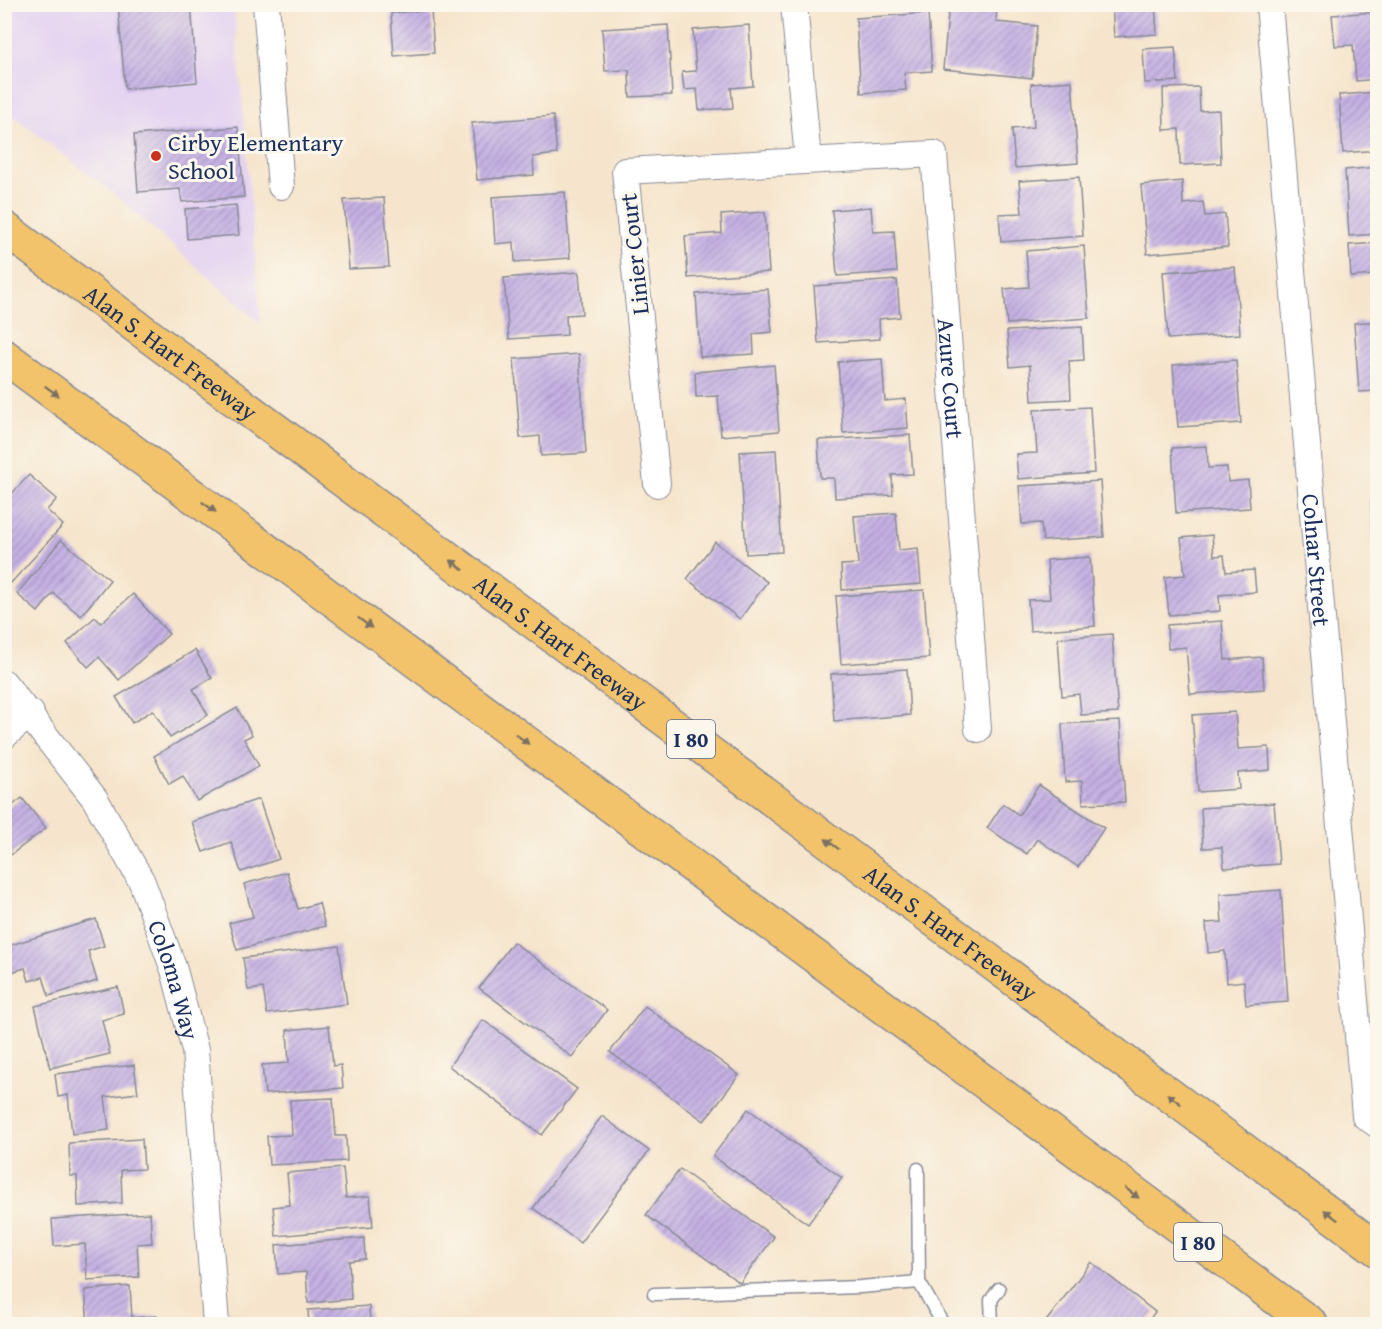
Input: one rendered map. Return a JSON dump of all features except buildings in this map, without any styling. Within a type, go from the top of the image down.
[{"type":"highway","name":"Alan S. Hart Freeway","points":[[4,228],[1377,1250]]},
{"type":"highway","name":"I 80","points":[[4,356],[1311,1324]]},
{"type":"street","points":[[266,4],[280,186]]},
{"type":"street","points":[[794,4],[808,160]]},
{"type":"street","name":"Colnar Street","points":[[1269,4],[1371,1121]]},
{"type":"street","name":"Azure Court","points":[[808,160],[934,154],[978,729]]},
{"type":"street","name":"Linier Court","points":[[657,484],[625,171],[808,160]]},
{"type":"street","name":"Coloma Way","points":[[4,682],[94,799],[142,882],[174,970],[195,1050],[216,1324]]},
{"type":"street","points":[[4,736],[30,713]]},
{"type":"lane","points":[[918,1169],[919,1282],[943,1324]]},
{"type":"lane","points":[[654,1294],[860,1287],[919,1282]]},
{"type":"lane","points":[[992,1324],[991,1300],[999,1289]]},
{"type":"shaded area","name":"Cirby Elementary School","points":[[5,5],[234,5],[261,324],[114,194],[5,109]]},
{"type":"place","name":"Cirby Elementary School","points":[[156,156]]}]
